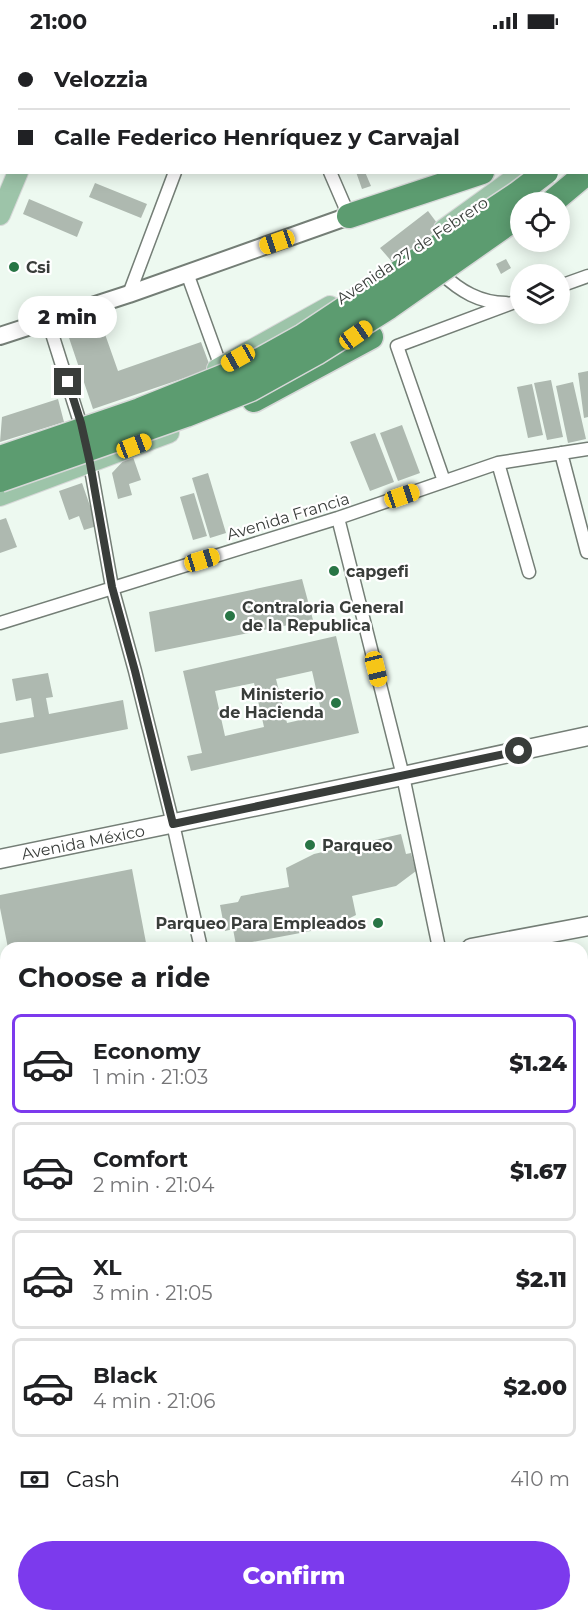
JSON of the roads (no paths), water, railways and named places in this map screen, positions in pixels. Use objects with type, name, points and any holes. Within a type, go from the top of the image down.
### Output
[{"type":"highway","points":[[349,216],[476,174]]},
{"type":"highway","points":[[0,458],[140,411],[247,367],[303,336],[517,194],[543,174]]},
{"type":"highway","points":[[553,192],[579,174]]},
{"type":"highway","points":[[563,192],[584,174]]},
{"type":"highway","points":[[0,480],[175,419],[251,389],[306,359],[390,307],[510,224]]},
{"type":"highway","points":[[254,400],[371,337],[453,281],[510,236]]},
{"type":"main road","points":[[0,215],[17,174]]},
{"type":"main road","name":"Avenida 27 de Febrero","points":[[0,448],[81,423],[221,367],[378,276],[520,174]]},
{"type":"main road","points":[[558,192],[582,174]]},
{"type":"main road","points":[[0,496],[254,400],[356,335],[510,224]]},
{"type":"main road","name":"Avenida México","points":[[0,859],[588,736]]},
{"type":"main road","points":[[503,942],[588,926]]},
{"type":"street","points":[[129,294],[174,174]]},
{"type":"street","points":[[331,174],[349,216]]},
{"type":"street","points":[[0,336],[129,294],[349,216],[369,203],[449,174]]},
{"type":"street","points":[[188,273],[221,367]]},
{"type":"street","points":[[441,273],[467,294],[498,303],[510,302]]},
{"type":"street","points":[[570,282],[588,276]]},
{"type":"street","points":[[444,481],[397,346],[510,304]]},
{"type":"street","points":[[48,321],[81,423],[112,587],[173,824],[200,942]]},
{"type":"street","name":"Avenida Francia","points":[[0,623],[338,518],[498,463],[588,449]]},
{"type":"street","points":[[561,453],[587,552]]},
{"type":"street","points":[[498,463],[529,572]]},
{"type":"street","points":[[338,518],[403,776],[438,942]]},
{"type":"place","name":"Csi","points":[[14,267]]},
{"type":"place","name":"capgefi","points":[[334,571]]},
{"type":"place","name":"Contraloria General de la Republica","points":[[230,616]]},
{"type":"place","name":"Ministerio de Hacienda","points":[[336,703]]},
{"type":"place","name":"Parqueo","points":[[310,845]]},
{"type":"place","name":"Parqueo Para Empleados","points":[[378,923]]}]
